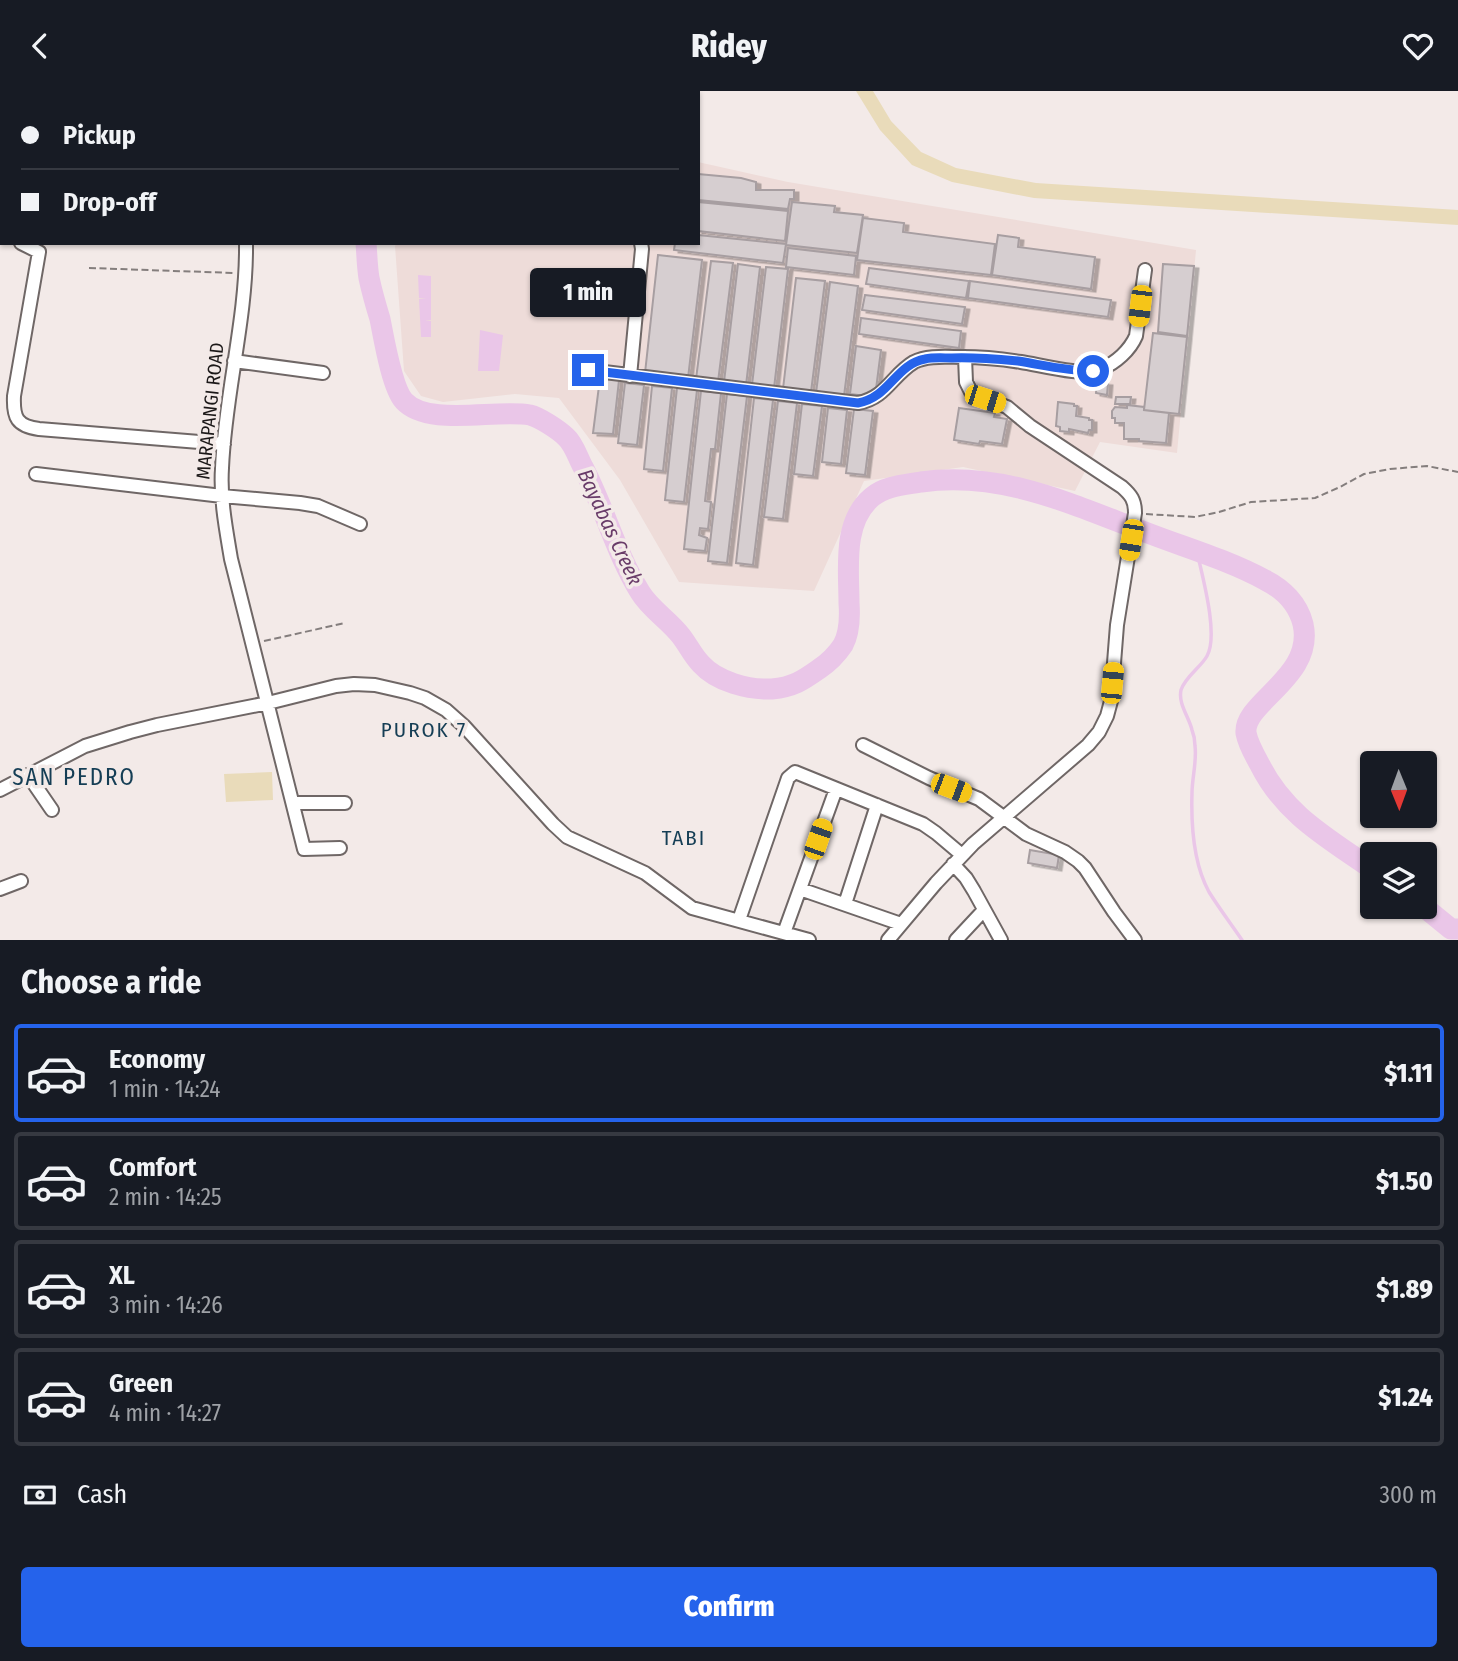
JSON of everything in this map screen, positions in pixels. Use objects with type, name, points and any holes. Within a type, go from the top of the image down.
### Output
[{"type":"street","points":[[25,245],[39,252],[14,396],[16,415],[20,422],[26,427],[39,429],[223,444]]},
{"type":"street","name":"MARAPANGI ROAD","points":[[246,245],[245,273],[223,444],[222,496],[231,559],[304,849],[340,848]]},
{"type":"street","points":[[630,376],[641,245]]},
{"type":"street","points":[[588,370],[858,403],[874,398],[904,370],[916,361],[927,358],[965,357],[1019,362],[1070,371],[1093,371],[1101,369],[1127,350],[1136,336],[1145,270]]},
{"type":"street","points":[[888,940],[972,844],[1088,745],[1099,732],[1111,701],[1117,625],[1135,516],[1132,496],[1030,426],[1007,407],[972,394],[966,382],[965,357]]},
{"type":"street","points":[[234,361],[323,373]]},
{"type":"street","points":[[36,474],[300,503],[317,506],[360,524]]},
{"type":"street","points":[[0,790],[62,757],[105,739],[157,725],[354,684],[393,688],[425,698],[446,710],[568,837],[645,873],[692,908],[809,940]]},
{"type":"street","points":[[863,745],[979,799],[1026,834],[1078,861],[1135,940]]},
{"type":"street","points":[[739,920],[788,778],[795,772],[923,824],[936,833],[958,860],[1001,940]]},
{"type":"street","points":[[28,775],[52,810]]},
{"type":"street","points":[[785,933],[836,789]]},
{"type":"street","points":[[293,803],[345,803]]},
{"type":"street","points":[[845,904],[877,805]]},
{"type":"street","points":[[0,889],[21,881]]},
{"type":"street","points":[[800,889],[901,924]]},
{"type":"street","points":[[956,940],[984,910]]},
{"type":"path","points":[[89,268],[245,273]]},
{"type":"path","points":[[1135,516],[1195,517],[1251,502],[1315,498],[1364,474],[1390,469],[1427,466],[1458,472]]},
{"type":"path","points":[[252,644],[345,623]]},
{"type":"shaded area","points":[[856,91],[873,91],[891,121],[921,152],[956,168],[1036,183],[1458,210],[1458,225],[1034,198],[952,182],[912,165],[880,130]]},
{"type":"shaded area","points":[[700,162],[788,182],[1196,250],[1177,453],[1100,442],[1075,491],[963,467],[864,481],[814,591],[679,582],[620,480],[559,398],[515,394],[443,402],[421,396],[404,371],[395,246],[700,245]]},
{"type":"shaded area","points":[[418,275],[431,276],[431,320],[425,320],[431,321],[431,337],[421,337],[419,299],[426,299],[419,298]]},
{"type":"shaded area","points":[[480,330],[503,335],[499,371],[478,371]]},
{"type":"shaded area","points":[[272,772],[273,800],[226,802],[224,774]]},
{"type":"building","points":[[700,174],[756,182],[756,190],[794,190],[794,199],[790,199],[788,209],[700,200]]},
{"type":"building","points":[[700,202],[788,211],[785,241],[700,231]]},
{"type":"building","points":[[792,202],[835,206],[834,212],[863,215],[857,253],[786,245]]},
{"type":"building","points":[[863,218],[904,223],[903,232],[995,244],[991,275],[857,260]]},
{"type":"building","points":[[700,235],[786,244],[783,263],[674,250],[675,245],[700,245]]},
{"type":"building","points":[[998,235],[1019,238],[1018,247],[1095,257],[1091,289],[992,275]]},
{"type":"building","points":[[788,248],[856,256],[854,275],[786,267]]},
{"type":"building","points":[[658,255],[702,260],[688,378],[645,373]]},
{"type":"building","points":[[711,261],[733,263],[718,382],[696,379]]},
{"type":"building","points":[[738,264],[760,267],[746,385],[724,382]]},
{"type":"building","points":[[1163,264],[1194,266],[1187,336],[1158,332]]},
{"type":"building","points":[[766,267],[788,269],[774,388],[752,385]]},
{"type":"building","points":[[869,268],[969,281],[966,298],[866,284]]},
{"type":"building","points":[[566,271],[585,276],[581,288],[562,283]]},
{"type":"building","points":[[796,278],[825,281],[811,392],[783,389]]},
{"type":"building","points":[[970,281],[1111,300],[1108,317],[968,298]]},
{"type":"building","points":[[830,282],[858,286],[844,396],[816,393]]},
{"type":"building","points":[[865,295],[965,307],[962,324],[862,310]]},
{"type":"building","points":[[861,318],[961,331],[959,348],[859,334]]},
{"type":"building","points":[[1153,333],[1187,337],[1179,414],[1144,410]]},
{"type":"building","points":[[856,346],[881,350],[875,397],[850,394]]},
{"type":"building","points":[[600,378],[619,380],[613,434],[593,433]]},
{"type":"building","points":[[1097,382],[1108,383],[1107,395],[1096,393]]},
{"type":"building","points":[[625,383],[644,385],[637,445],[618,443]]},
{"type":"building","points":[[652,386],[672,388],[663,471],[644,469]]},
{"type":"building","points":[[677,388],[697,390],[684,502],[665,500]]},
{"type":"building","points":[[701,391],[721,393],[715,449],[711,449],[705,501],[711,502],[708,529],[700,528],[699,535],[707,538],[705,551],[684,549]]},
{"type":"building","points":[[727,394],[747,396],[727,563],[708,561]]},
{"type":"building","points":[[1116,397],[1131,397],[1130,404],[1115,404]]},
{"type":"building","points":[[754,398],[773,400],[753,565],[736,563]]},
{"type":"building","points":[[778,401],[797,403],[783,519],[764,517]]},
{"type":"building","points":[[1058,402],[1077,406],[1076,416],[1092,420],[1092,430],[1088,433],[1069,429],[1069,432],[1060,431],[1060,427],[1056,426]]},
{"type":"building","points":[[802,404],[822,406],[813,476],[794,474]]},
{"type":"building","points":[[1127,405],[1169,413],[1166,443],[1124,439],[1124,423],[1115,423],[1112,411],[1115,407],[1127,408]]},
{"type":"building","points":[[828,408],[847,410],[841,464],[822,462]]},
{"type":"building","points":[[959,408],[995,413],[994,417],[1007,419],[1002,444],[954,440]]},
{"type":"building","points":[[854,409],[873,411],[865,475],[846,473]]},
{"type":"building","points":[[1030,850],[1059,855],[1057,868],[1028,863]]},
{"type":"waterway","name":"Bayabas Creek","points":[[366,245],[369,278],[389,363],[404,401],[415,409],[445,415],[530,415],[563,434],[576,451],[624,562],[640,592],[684,639],[701,664],[716,676],[734,684],[753,688],[786,687],[807,677],[835,655],[843,645],[848,630],[849,547],[856,519],[862,507],[872,497],[883,490],[901,485],[952,480],[982,481],[1040,493],[1224,561],[1272,584],[1289,598],[1297,610],[1303,624],[1304,643],[1299,659],[1289,674],[1255,710],[1248,722],[1248,741],[1270,783],[1295,812],[1360,861]]},
{"type":"waterway","points":[[1197,552],[1208,605],[1210,646],[1207,656],[1189,676],[1180,695],[1195,742],[1192,787],[1194,844],[1199,869],[1209,892],[1242,940]]},
{"type":"waterway","name":"Bayabas Creek","points":[[1437,918],[1451,929],[1458,929]]},
{"type":"waterway","name":"Bayabas Creek","points":[[1451,929],[1458,935]]},
{"type":"district","name":"PUROK 7","points":[[424,730]]},
{"type":"district","name":"SAN PEDRO","points":[[74,777]]},
{"type":"district","name":"TABI","points":[[684,838]]},
{"type":"route","points":[[588,370],[858,403],[874,398],[904,370],[916,361],[927,358],[985,358],[1070,371],[1093,371]]}]
